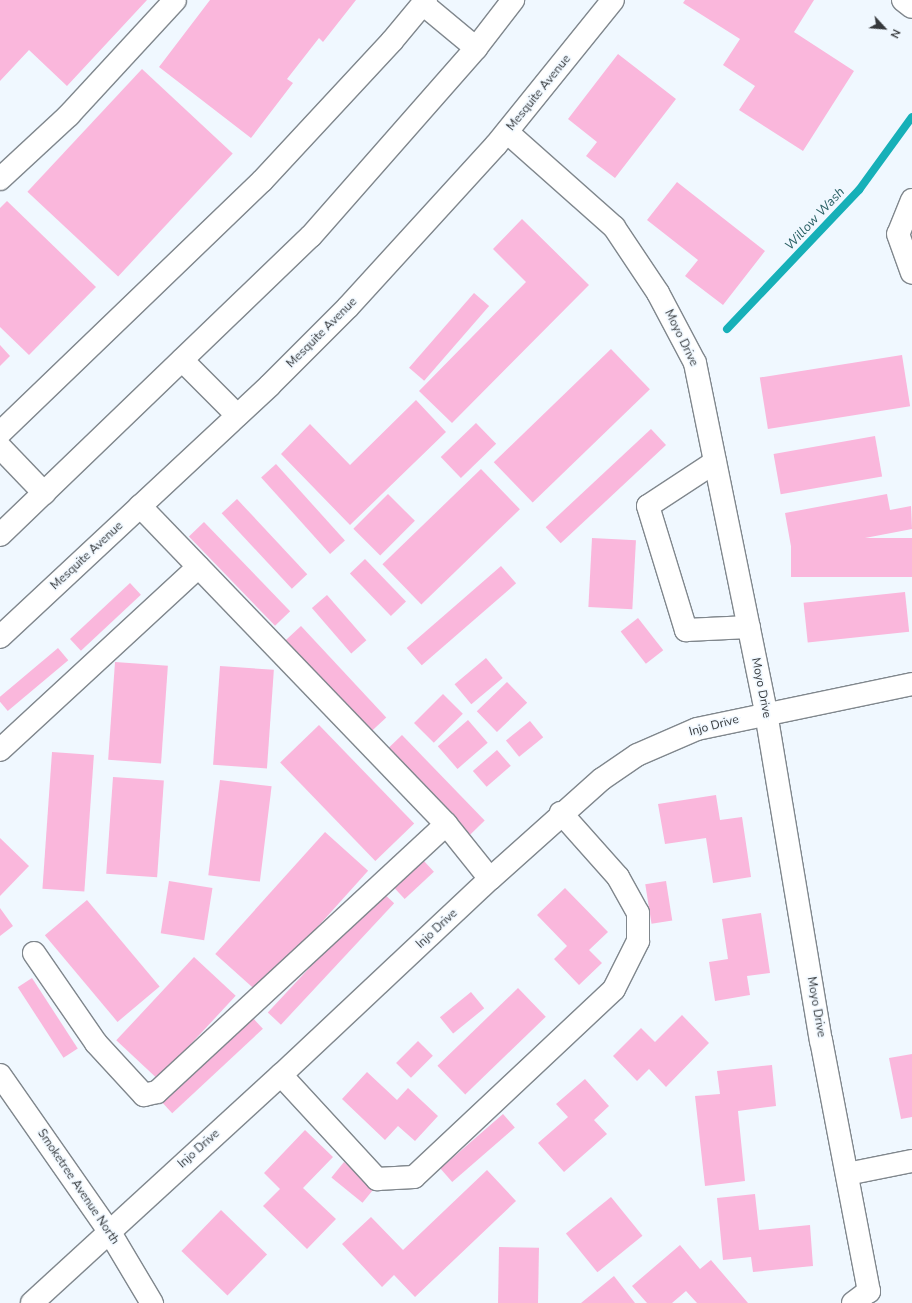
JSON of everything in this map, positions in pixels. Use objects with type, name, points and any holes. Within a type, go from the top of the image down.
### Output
[{"type":"street","points":[[0,179],[70,115],[175,0]]},
{"type":"street","points":[[0,535],[311,236],[476,48],[513,0]]},
{"type":"street","name":"Mesquite Avenue","points":[[0,637],[237,415],[348,307],[423,227],[507,132],[613,0]]},
{"type":"street","points":[[903,0],[912,7]]},
{"type":"street","points":[[0,433],[262,181],[424,2],[476,48]]},
{"type":"street","name":"Moyo Drive","points":[[507,132],[614,227],[658,293],[696,362],[766,713],[821,1040],[869,1292],[853,1303]]},
{"type":"street","points":[[912,200],[898,234],[912,273]]},
{"type":"street","points":[[182,360],[237,415]]},
{"type":"street","points":[[0,447],[44,493]]},
{"type":"street","points":[[715,462],[648,506],[686,630],[749,627]]},
{"type":"street","points":[[140,506],[446,824],[490,879]]},
{"type":"street","points":[[0,750],[198,567]]},
{"type":"street","name":"Injo Drive","points":[[32,1303],[281,1075],[490,879],[562,813],[602,779],[637,755],[697,729],[766,713],[912,684]]},
{"type":"street","points":[[281,1075],[377,1179],[414,1177],[614,989],[638,941],[638,913],[618,877],[562,813]]},
{"type":"street","points":[[34,953],[96,1043],[144,1095],[157,1092],[446,824]]},
{"type":"street","name":"Smoketree Avenue North","points":[[0,1075],[109,1231],[152,1303]]},
{"type":"street","points":[[847,1174],[912,1161]]},
{"type":"building","points":[[0,0],[147,0],[67,86],[29,50],[0,81]]},
{"type":"building","points":[[210,0],[356,0],[323,42],[319,38],[287,79],[293,83],[251,138],[159,67]]},
{"type":"building","points":[[685,0],[814,0],[794,32],[854,71],[803,151],[739,110],[755,86],[723,65],[740,39],[683,3]]},
{"type":"building","points":[[618,54],[676,99],[615,178],[586,156],[597,142],[568,119]]},
{"type":"building","points":[[142,69],[233,154],[118,276],[27,192]]},
{"type":"building","points":[[677,182],[765,251],[723,305],[685,276],[698,260],[647,220]]},
{"type":"building","points":[[7,201],[96,287],[29,355],[0,327],[0,208]]},
{"type":"building","points":[[522,219],[589,285],[452,423],[419,391],[526,282],[493,249]]},
{"type":"building","points":[[474,293],[489,306],[424,381],[409,368]]},
{"type":"building","points":[[0,345],[10,356],[0,366]]},
{"type":"building","points":[[611,349],[650,389],[533,503],[494,462]]},
{"type":"building","points":[[902,355],[910,406],[768,429],[760,378]]},
{"type":"building","points":[[416,400],[446,432],[350,525],[281,454],[310,424],[350,465]]},
{"type":"building","points":[[476,423],[496,444],[461,478],[441,457]]},
{"type":"building","points":[[651,429],[666,445],[561,543],[546,527]]},
{"type":"building","points":[[875,436],[882,476],[781,494],[774,454]]},
{"type":"building","points":[[276,464],[345,541],[330,554],[261,477]]},
{"type":"building","points":[[481,469],[520,509],[421,604],[382,564]]},
{"type":"building","points":[[388,494],[415,521],[380,556],[353,529]]},
{"type":"building","points":[[887,494],[890,510],[911,506],[912,529],[792,552],[785,513]]},
{"type":"building","points":[[237,499],[307,574],[292,589],[222,513]]},
{"type":"building","points":[[204,522],[290,611],[275,626],[189,537]]},
{"type":"building","points":[[592,538],[636,540],[632,609],[588,607]]},
{"type":"building","points":[[791,538],[912,538],[912,577],[791,577]]},
{"type":"building","points":[[365,559],[406,601],[391,616],[350,574]]},
{"type":"building","points":[[501,566],[516,583],[422,665],[407,648]]},
{"type":"building","points":[[130,583],[141,595],[81,651],[70,639]]},
{"type":"building","points":[[905,592],[909,632],[808,642],[804,603]]},
{"type":"building","points":[[327,595],[366,640],[351,653],[312,608]]},
{"type":"building","points":[[638,618],[663,650],[646,664],[621,632]]},
{"type":"building","points":[[301,626],[386,717],[371,732],[286,640]]},
{"type":"building","points":[[58,648],[68,660],[8,711],[0,702],[0,697]]},
{"type":"building","points":[[486,658],[503,678],[471,704],[455,684]]},
{"type":"building","points":[[115,662],[168,666],[161,763],[108,760]]},
{"type":"building","points":[[220,666],[274,670],[267,769],[213,765]]},
{"type":"building","points":[[507,682],[527,703],[497,732],[477,711]]},
{"type":"building","points":[[443,694],[463,714],[434,743],[414,723]]},
{"type":"building","points":[[468,720],[488,743],[457,769],[438,746]]},
{"type":"building","points":[[530,721],[543,737],[519,757],[506,741]]},
{"type":"building","points":[[319,725],[414,824],[375,861],[280,763]]},
{"type":"building","points":[[402,735],[485,821],[470,835],[387,750]]},
{"type":"building","points":[[497,750],[511,766],[487,787],[473,771]]},
{"type":"building","points":[[52,752],[94,755],[84,892],[42,889]]},
{"type":"building","points":[[113,777],[164,781],[157,877],[106,874]]},
{"type":"building","points":[[220,780],[272,786],[260,882],[208,875]]},
{"type":"building","points":[[716,795],[720,820],[742,817],[751,877],[713,883],[706,838],[665,844],[658,804]]},
{"type":"building","points":[[325,832],[368,871],[258,993],[215,954]]},
{"type":"building","points":[[0,838],[29,866],[0,896]]},
{"type":"building","points":[[423,860],[434,872],[405,899],[394,887]]},
{"type":"building","points":[[169,881],[212,888],[204,940],[161,933]]},
{"type":"building","points":[[666,881],[672,921],[652,924],[645,884]]},
{"type":"building","points":[[565,888],[608,932],[589,950],[602,963],[579,985],[554,959],[567,946],[537,915]]},
{"type":"building","points":[[381,891],[394,903],[281,1025],[268,1012]]},
{"type":"building","points":[[87,900],[160,987],[118,1022],[45,935]]},
{"type":"building","points":[[0,908],[13,926],[0,936]]},
{"type":"building","points":[[761,913],[770,973],[747,976],[750,995],[715,1001],[709,962],[728,959],[722,919]]},
{"type":"building","points":[[194,957],[236,996],[158,1079],[116,1040]]},
{"type":"building","points":[[32,978],[78,1048],[63,1058],[18,987]]},
{"type":"building","points":[[518,988],[546,1017],[465,1095],[437,1066]]},
{"type":"building","points":[[471,992],[484,1008],[453,1033],[440,1017]]},
{"type":"building","points":[[682,1015],[709,1043],[666,1087],[649,1069],[637,1081],[613,1056],[641,1028],[655,1042]]},
{"type":"building","points":[[252,1017],[263,1029],[172,1113],[161,1102]]},
{"type":"building","points":[[418,1041],[433,1056],[411,1078],[396,1063]]},
{"type":"building","points":[[912,1054],[912,1117],[901,1119],[889,1058]]},
{"type":"building","points":[[772,1065],[776,1106],[738,1111],[745,1181],[705,1186],[695,1096],[720,1094],[717,1071]]},
{"type":"building","points":[[367,1072],[397,1100],[408,1088],[438,1116],[415,1141],[398,1126],[385,1140],[342,1099]]},
{"type":"building","points":[[585,1079],[609,1106],[594,1120],[607,1134],[564,1172],[538,1143],[568,1117],[556,1104]]},
{"type":"building","points":[[503,1114],[515,1128],[452,1182],[440,1168]]},
{"type":"building","points":[[305,1130],[333,1157],[303,1188],[336,1219],[307,1249],[263,1206],[280,1189],[264,1173]]},
{"type":"building","points":[[344,1162],[375,1187],[362,1203],[331,1178]]},
{"type":"building","points":[[487,1170],[516,1201],[415,1297],[394,1275],[382,1287],[342,1244],[371,1217],[403,1250]]},
{"type":"building","points":[[755,1194],[759,1230],[810,1225],[813,1266],[753,1272],[751,1257],[723,1260],[717,1198]]},
{"type":"building","points":[[611,1197],[642,1236],[597,1272],[566,1234]]},
{"type":"building","points":[[221,1210],[267,1254],[227,1295],[181,1251]]},
{"type":"building","points":[[680,1245],[700,1269],[711,1260],[748,1303],[697,1303],[686,1291],[672,1303],[647,1303],[632,1286]]},
{"type":"building","points":[[499,1247],[539,1248],[538,1303],[498,1303]]},
{"type":"building","points":[[614,1276],[635,1303],[581,1303]]},
{"type":"waterway","name":"Willow Wash","points":[[727,329],[859,190],[912,117]]}]
